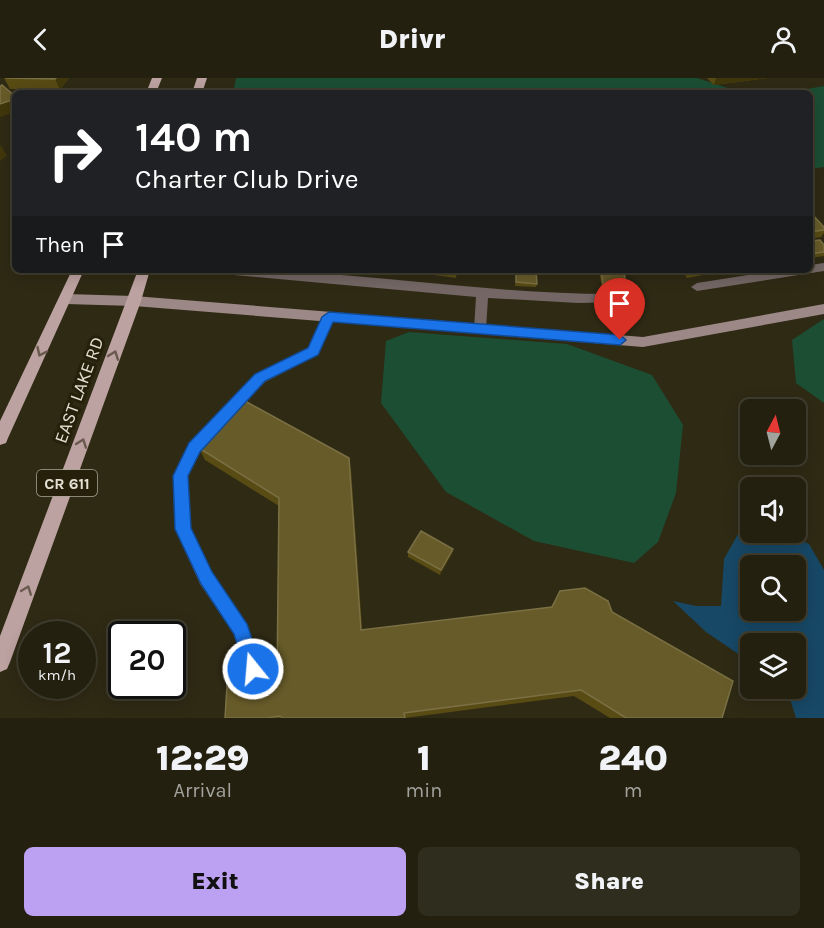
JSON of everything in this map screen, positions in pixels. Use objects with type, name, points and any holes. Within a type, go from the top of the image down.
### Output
[{"type":"main road","points":[[0,438],[77,273]]},
{"type":"main road","name":"CR 611","points":[[134,302],[143,273]]},
{"type":"main road","name":"EAST LAKE RD","points":[[0,662],[134,302]]},
{"type":"street","points":[[66,299],[134,302],[643,342],[824,309]]},
{"type":"lane","points":[[257,273],[482,293],[578,299],[626,298]]},
{"type":"lane","points":[[697,287],[785,273]]},
{"type":"lane","points":[[480,329],[482,293]]},
{"type":"lane","points":[[260,689],[241,630],[206,578],[183,529],[181,476],[194,447],[260,378],[313,352],[329,317]]},
{"type":"green space","points":[[236,78],[697,78],[734,90],[234,90]]},
{"type":"green space","points":[[824,86],[824,167],[813,169],[813,90],[801,90]]},
{"type":"green space","points":[[824,319],[824,403],[796,383],[792,340]]},
{"type":"green space","points":[[409,332],[567,344],[652,375],[683,425],[676,493],[658,542],[634,563],[534,541],[446,492],[381,403],[386,341]]},
{"type":"water","points":[[740,531],[740,543],[809,544],[824,570],[824,718],[796,718],[790,699],[806,699],[806,633],[740,633],[740,655],[706,632],[673,601],[696,606],[721,606],[724,559]]},
{"type":"building","points":[[6,78],[56,78],[55,79]]},
{"type":"building","points":[[2,85],[12,93],[12,100],[0,104],[0,86]]},
{"type":"building","points":[[813,215],[824,227],[824,230],[813,232]]},
{"type":"building","points":[[820,240],[824,245],[824,252],[813,254],[813,241]]},
{"type":"building","points":[[516,273],[536,273],[537,284],[516,282]]},
{"type":"building","points":[[601,273],[624,273],[626,285],[603,284]]},
{"type":"building","points":[[245,401],[349,458],[361,630],[552,607],[560,591],[585,588],[608,601],[612,612],[733,681],[722,718],[626,718],[581,690],[404,713],[405,718],[283,718],[280,716],[225,718],[227,686],[277,680],[279,498],[199,448]]},
{"type":"building","points":[[421,531],[453,549],[441,570],[408,552]]},
{"type":"route","points":[[253,669],[241,630],[206,578],[183,529],[181,476],[194,447],[260,378],[313,352],[329,317],[620,340]]}]
